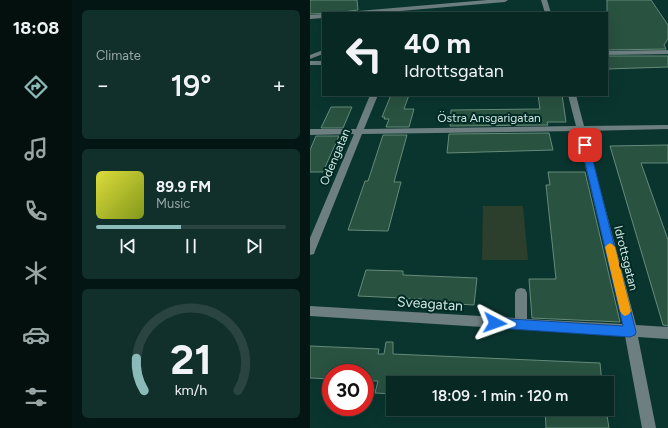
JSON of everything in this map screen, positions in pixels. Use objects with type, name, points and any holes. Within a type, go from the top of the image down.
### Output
[{"type":"street","points":[[369,12],[505,0]]},
{"type":"street","points":[[544,0],[548,12]]},
{"type":"street","points":[[310,17],[322,16]]},
{"type":"street","points":[[310,57],[322,52]]},
{"type":"street","points":[[608,53],[668,52]]},
{"type":"street","points":[[310,63],[322,63]]},
{"type":"street","name":"Odengatan","points":[[310,250],[374,96]]},
{"type":"street","name":"Idrottsgatan","points":[[572,96],[630,332],[649,428]]},
{"type":"street","name":"Östra Ansgarigatan","points":[[310,132],[668,127]]},
{"type":"street","points":[[521,293],[521,325]]},
{"type":"street","name":"Sveagatan","points":[[310,311],[630,332],[668,333]]},
{"type":"green space","points":[[483,206],[523,206],[528,260],[482,260]]},
{"type":"building","points":[[310,0],[357,0],[358,10],[310,14]]},
{"type":"building","points":[[607,0],[651,0],[668,25],[668,39],[664,45],[666,49],[608,50]]},
{"type":"building","points":[[608,56],[668,56],[668,67],[608,69]]},
{"type":"building","points":[[391,96],[409,96],[404,109],[414,109],[409,127],[386,127],[389,119],[384,119],[385,117],[382,117]]},
{"type":"building","points":[[538,96],[562,96],[566,122],[547,122],[548,125],[450,126],[451,110],[540,109]]},
{"type":"building","points":[[331,107],[352,107],[343,128],[321,128]]},
{"type":"building","points":[[549,133],[553,150],[447,153],[449,134]]},
{"type":"building","points":[[383,135],[407,135],[394,182],[401,182],[388,231],[348,230],[365,181],[368,181]]},
{"type":"building","points":[[316,136],[339,136],[323,172],[310,172],[310,150]]},
{"type":"building","points":[[668,145],[668,163],[641,163],[668,240],[668,326],[663,325],[610,146]]},
{"type":"building","points":[[548,172],[585,172],[620,322],[532,318],[529,279],[556,279],[546,185],[550,185]]},
{"type":"building","points":[[366,270],[403,271],[403,275],[477,278],[474,305],[421,302],[422,299],[358,296]]},
{"type":"building","points":[[386,342],[393,342],[393,354],[600,363],[601,376],[386,376],[386,394],[375,393],[378,381],[374,381],[374,364],[322,364],[322,379],[310,378],[310,346],[379,349],[378,354],[384,354]]},
{"type":"building","points":[[545,416],[607,416],[609,428],[546,428]]},
{"type":"slow traffic","points":[[610,247],[625,311]]},
{"type":"route","points":[[495,323],[630,332],[585,145]]}]
